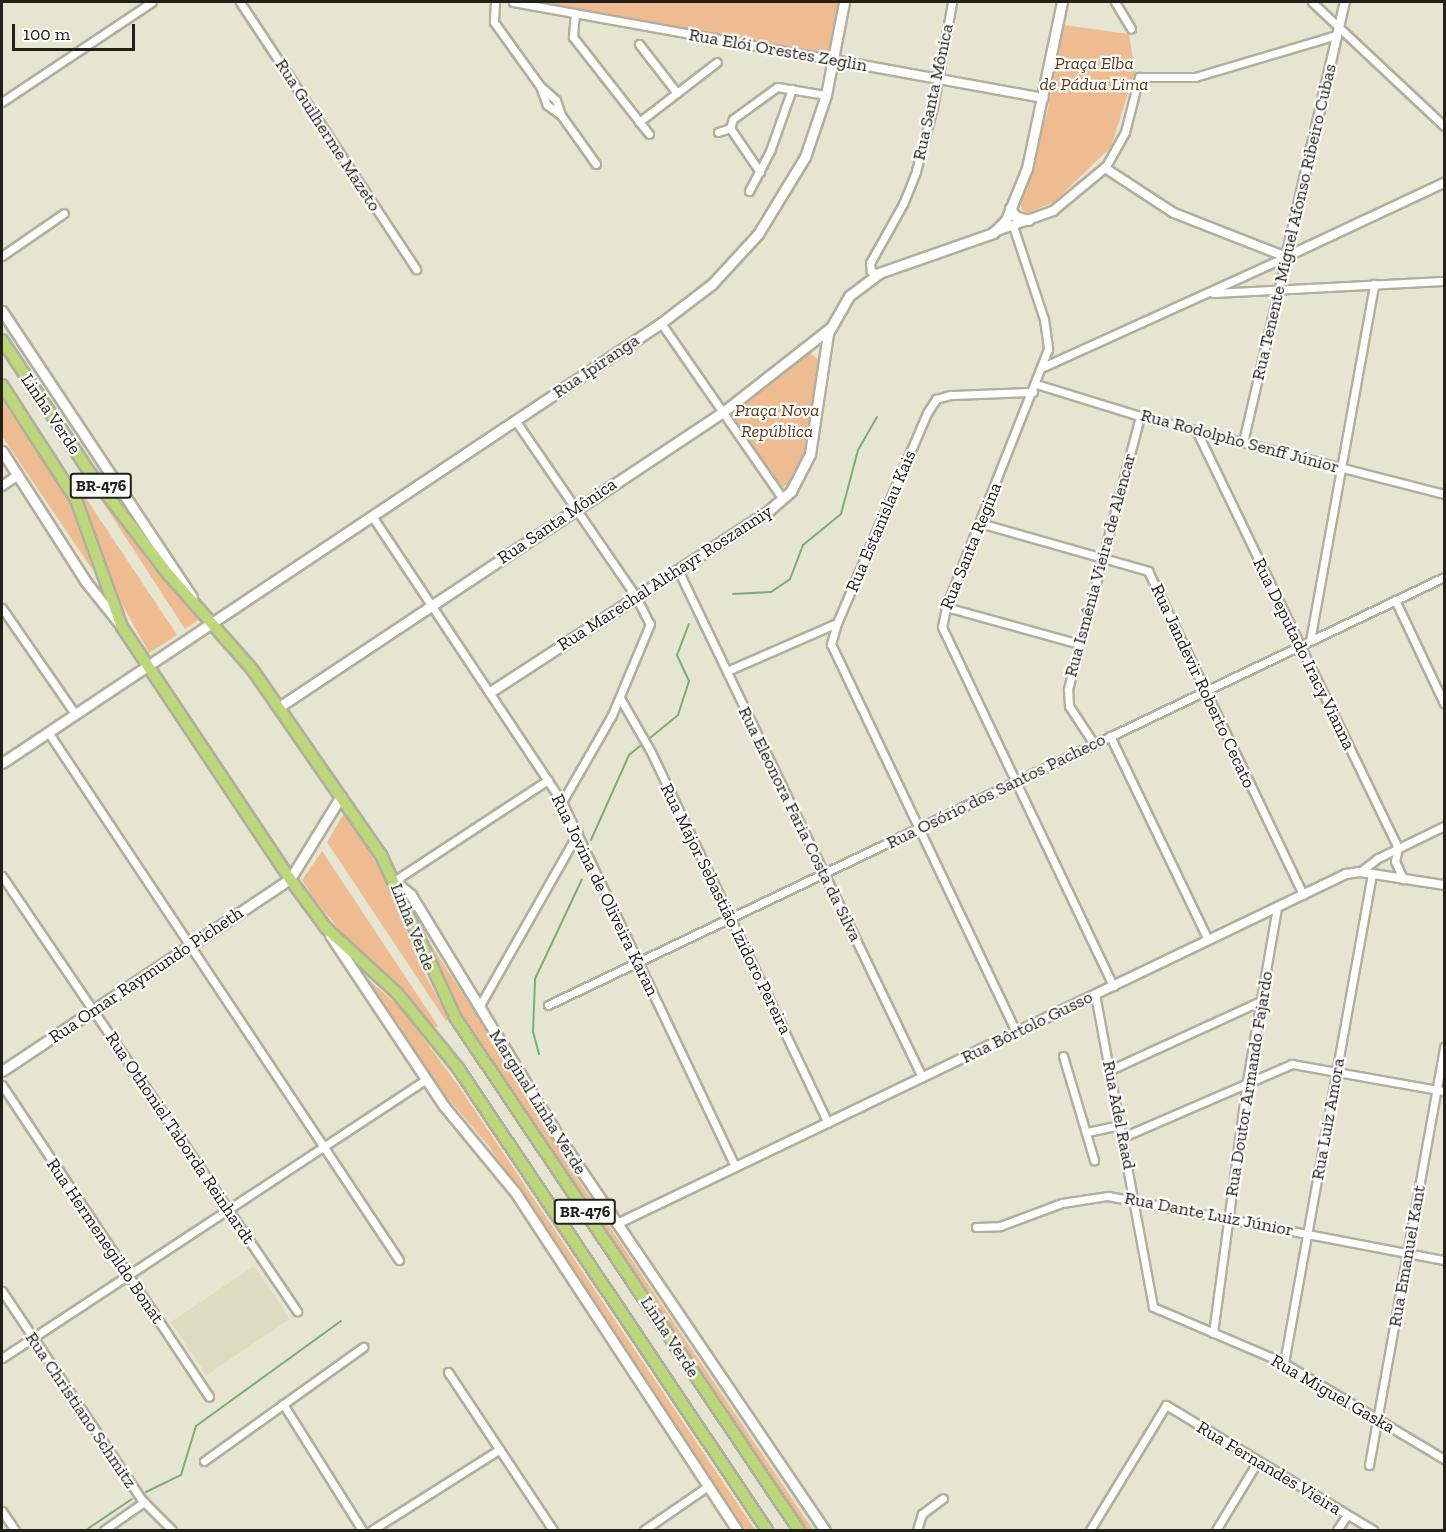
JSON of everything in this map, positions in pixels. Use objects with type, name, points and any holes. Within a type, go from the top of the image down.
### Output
[{"type":"highway","name":"Linha Verde","points":[[2,340],[88,470],[279,706],[341,796],[394,881],[427,963],[455,1017],[800,1530]]},
{"type":"highway","name":"Linha Verde","points":[[2,385],[76,500],[122,627],[290,879],[326,928],[398,993],[458,1068],[766,1530]]},
{"type":"main road","name":"Rua Ipiranga","points":[[2,763],[661,323],[712,284],[771,217],[805,157],[826,95],[844,2]]},
{"type":"main road","points":[[993,233],[1011,208],[1027,168],[1044,98],[1062,2]]},
{"type":"main road","points":[[1011,208],[1015,216],[1028,220]]},
{"type":"main road","name":"Rua Marechal Althayr Roszanniy","points":[[490,692],[783,499],[799,480],[810,454],[830,328],[849,296],[878,274],[993,233]]},
{"type":"main road","points":[[2,311],[115,476],[200,609]]},
{"type":"main road","name":"Rua Santa Mônica","points":[[279,706],[723,412],[830,328]]},
{"type":"main road","points":[[2,451],[86,582],[122,627]]},
{"type":"main road","points":[[290,879],[341,796]]},
{"type":"main road","name":"Rua Omar Raymundo Picheth","points":[[2,1071],[290,879]]},
{"type":"main road","name":"Marginal Linha Verde","points":[[394,881],[411,895],[558,1136],[825,1530]]},
{"type":"main road","points":[[326,928],[425,1080],[515,1192],[737,1530]]},
{"type":"street","points":[[2,102],[152,2]]},
{"type":"street","name":"Rua Guilherme Mazeto","points":[[240,2],[416,269]]},
{"type":"street","points":[[495,2],[494,22],[540,86],[556,100],[561,115],[596,164]]},
{"type":"street","name":"Rua Elói Orestes Zeglin","points":[[513,2],[1044,98]]},
{"type":"street","name":"Rua Santa Mônica","points":[[878,274],[870,269],[871,260],[903,204],[916,171],[938,79],[952,2]]},
{"type":"street","points":[[1115,2],[1131,29]]},
{"type":"street","points":[[1312,2],[1338,31],[1444,126]]},
{"type":"street","name":"Rua Tenente Miguel Afonso Ribeiro Cubas","points":[[1243,442],[1345,2]]},
{"type":"street","points":[[575,13],[573,37],[649,135]]},
{"type":"street","name":"Rua Marechal Althayr Roszanniy","points":[[993,233],[1064,204],[1104,168],[1125,132],[1139,77],[1195,76],[1338,31]]},
{"type":"street","points":[[639,44],[677,93]]},
{"type":"street","points":[[639,122],[717,62]]},
{"type":"street","points":[[718,132],[730,128],[737,115],[777,87],[826,95]]},
{"type":"street","points":[[749,191],[760,172],[792,89]]},
{"type":"street","points":[[730,128],[760,172]]},
{"type":"street","points":[[1104,168],[1174,213],[1286,257]]},
{"type":"street","points":[[1043,367],[1444,183]]},
{"type":"street","points":[[2,256],[64,213]]},
{"type":"street","name":"Rua Santa Regina","points":[[1012,226],[1047,328],[1043,367],[946,607],[942,627],[1113,986]]},
{"type":"street","points":[[1208,293],[1444,280]]},
{"type":"street","points":[[1310,641],[1374,284]]},
{"type":"street","points":[[661,323],[783,499]]},
{"type":"street","name":"Rua Rodolpho Senff Júnior","points":[[1035,388],[1444,494]]},
{"type":"street","name":"Rua Estanislau Kais","points":[[1016,1032],[831,644],[837,623],[931,405],[950,395],[1035,388]]},
{"type":"street","name":"Rua Ismênia Vieira de Alencar","points":[[1094,744],[1073,715],[1068,698],[1079,644],[1140,416]]},
{"type":"street","points":[[515,420],[649,619],[650,631],[620,698],[562,802]]},
{"type":"street","name":"Rua Deputado Iracy Vianna","points":[[1196,430],[1398,848],[1395,861],[1403,879]]},
{"type":"street","points":[[2,486],[17,476]]},
{"type":"street","name":"Rua Jovina de Oliveira Karan","points":[[372,516],[562,802],[735,1167]]},
{"type":"street","name":"Rua Jandevir Roberto Cecato","points":[[980,523],[1138,566],[1150,575],[1303,894]]},
{"type":"street","name":"Rua Eleonora Faria Costa da Silva","points":[[678,570],[922,1077]]},
{"type":"street","name":"Rua Osório dos Santos Pacheco","points":[[548,1005],[1444,577]]},
{"type":"street","points":[[1395,600],[1444,704]]},
{"type":"street","points":[[946,607],[1079,644]]},
{"type":"street","points":[[2,608],[75,714]]},
{"type":"street","points":[[727,671],[837,623]]},
{"type":"street","name":"Rua Major Sebastião Izidoro Pereira","points":[[620,698],[651,752],[828,1123]]},
{"type":"street","points":[[48,732],[399,1260]]},
{"type":"street","points":[[1110,736],[1208,940]]},
{"type":"street","points":[[394,881],[548,780]]},
{"type":"street","points":[[1360,872],[1398,848],[1444,826]]},
{"type":"street","points":[[479,1007],[578,833]]},
{"type":"street","name":"Rua Bôrtolo Gusso","points":[[618,1224],[1346,874],[1360,872],[1444,885]]},
{"type":"street","name":"Rua Luiz Amora","points":[[1284,1363],[1372,874]]},
{"type":"street","name":"Rua Othoniel Taborda Reinhardt","points":[[2,876],[297,1311]]},
{"type":"street","name":"Rua Doutor Armando Fajardo","points":[[1213,1334],[1247,1081],[1277,907]]},
{"type":"street","name":"Rua Adel Raad","points":[[1095,994],[1153,1307]]},
{"type":"street","points":[[1110,1070],[1261,1001]]},
{"type":"street","name":"Rua Emanuel Kant","points":[[1369,1465],[1407,1253],[1441,1091],[1444,1047]]},
{"type":"street","points":[[1063,1056],[1094,1160]]},
{"type":"street","points":[[1123,1137],[1247,1081],[1292,1064],[1441,1091]]},
{"type":"street","points":[[2,1358],[425,1080]]},
{"type":"street","name":"Rua Hermenegildo Bonat","points":[[2,1085],[209,1397]]},
{"type":"street","points":[[1087,1132],[1120,1125]]},
{"type":"street","name":"Rua Dante Luiz Júnior","points":[[976,1227],[1000,1226],[1044,1208],[1095,1196],[1135,1200],[1444,1260]]},
{"type":"street","name":"Rua Christiano Schmitz","points":[[2,1291],[142,1500],[172,1530]]},
{"type":"street","name":"Rua Miguel Gaska","points":[[1153,1307],[1284,1363],[1444,1459]]},
{"type":"street","points":[[204,1461],[363,1347]]},
{"type":"street","points":[[448,1372],[553,1530]]},
{"type":"street","points":[[283,1404],[362,1530]]},
{"type":"street","name":"Rua Fernandes Vieira","points":[[1090,1530],[1166,1405],[1373,1530]]},
{"type":"street","points":[[372,1530],[500,1449]]},
{"type":"street","points":[[1216,1530],[1258,1461]]},
{"type":"street","points":[[644,1530],[708,1486]]},
{"type":"street","points":[[917,1530],[922,1514],[942,1498]]},
{"type":"street","points":[[104,1530],[142,1500]]},
{"type":"street","points":[[2,1511],[15,1530]]},
{"type":"street","points":[[1337,1530],[1347,1515]]},
{"type":"shaded area","points":[[254,1266],[290,1319],[207,1375],[171,1322]]},
{"type":"green space","points":[[540,2],[839,2],[829,54]]},
{"type":"green space","name":"Praça Elba de Pádua Lima","points":[[1063,25],[1129,34],[1135,71],[1111,147],[1054,202],[1028,213],[1022,210],[1020,201],[1047,113]]},
{"type":"green space","name":"Praça Nova República","points":[[809,352],[820,361],[806,452],[791,483],[783,487],[776,483],[730,414]]},
{"type":"green space","points":[[2,400],[68,500],[94,572],[2,436]]},
{"type":"green space","points":[[80,467],[128,533],[200,619],[185,629]]},
{"type":"green space","points":[[69,473],[177,635],[149,653],[116,593]]},
{"type":"green space","points":[[344,813],[383,873],[422,969],[449,1019],[446,1021],[327,842]]},
{"type":"green space","points":[[322,851],[438,1026],[436,1028],[350,943],[314,899],[302,880]]},
{"type":"green space","points":[[413,905],[426,924],[423,926],[427,939],[510,1066],[566,1162],[813,1530],[805,1530],[460,1015],[435,965]]},
{"type":"green space","points":[[364,976],[401,1008],[457,1084],[755,1530],[746,1530],[488,1145],[426,1073]]},
{"type":"waterway","points":[[733,594],[771,592],[790,579],[803,545],[841,514],[858,450],[877,417]]},
{"type":"waterway","points":[[591,840],[629,755],[678,715],[689,681],[677,655],[689,624]]},
{"type":"waterway","points":[[539,1054],[533,1032],[535,979],[582,879]]},
{"type":"waterway","points":[[146,1492],[181,1475],[196,1426],[341,1321]]},
{"type":"waterway","points":[[86,1530],[132,1499]]}]
